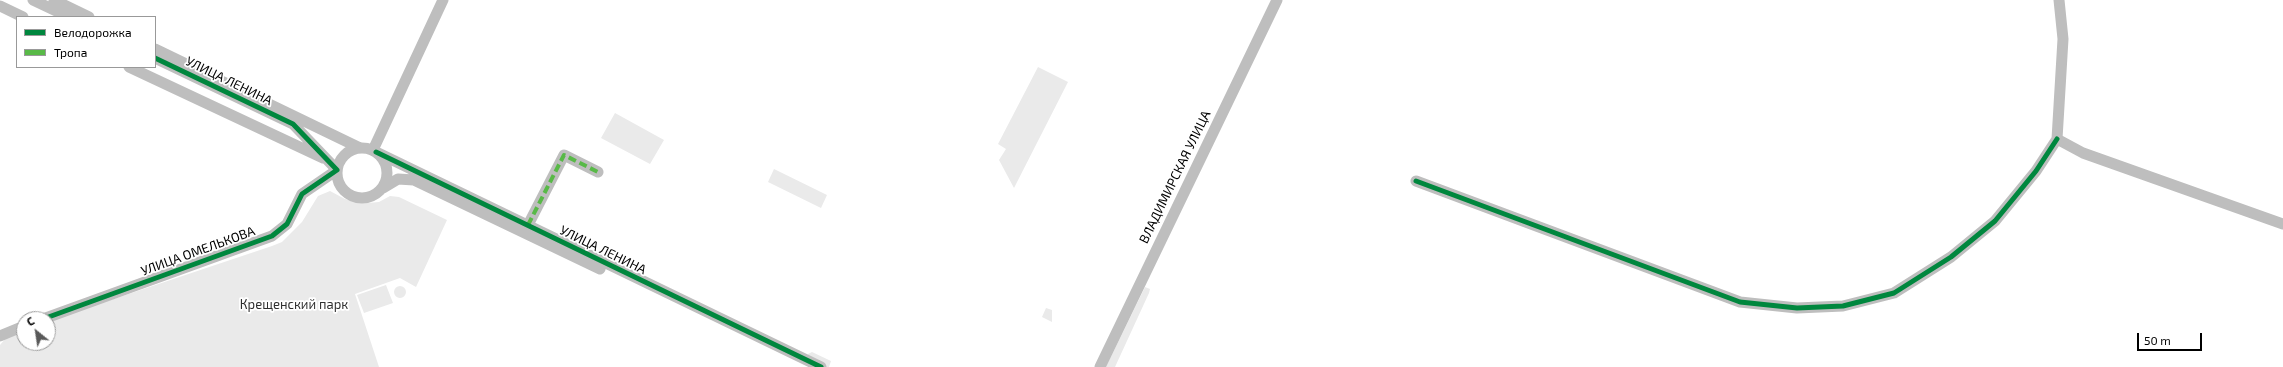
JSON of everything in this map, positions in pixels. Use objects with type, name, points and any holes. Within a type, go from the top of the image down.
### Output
[{"type":"street","points":[[33,0],[67,16]]},
{"type":"street","points":[[54,0],[87,16]]},
{"type":"street","points":[[374,151],[442,0]]},
{"type":"street","name":"ВЛАДИМИРСКАЯ УЛИЦА","points":[[1100,367],[1276,0]]},
{"type":"street","points":[[1416,181],[1740,302],[1797,308],[1844,306],[1894,293],[1951,257],[1995,221],[2036,171],[2057,139],[2063,46],[2059,0]]},
{"type":"street","points":[[0,6],[21,16]]},
{"type":"street","name":"УЛИЦА ЛЕНИНА","points":[[156,50],[295,121]]},
{"type":"street","name":"УЛИЦА ЛЕНИНА","points":[[156,58],[295,121]]},
{"type":"street","points":[[131,68],[325,159]]},
{"type":"street","points":[[295,121],[360,148],[374,151],[382,157],[387,168],[386,180],[382,188],[369,197],[353,197],[340,186],[337,170],[344,154],[360,148]]},
{"type":"street","points":[[295,121],[325,159],[337,170]]},
{"type":"street","points":[[2057,139],[2083,153],[2283,224]]},
{"type":"street","name":"УЛИЦА ЛЕНИНА","points":[[374,151],[821,367]]},
{"type":"street","points":[[528,225],[564,155],[598,172]]},
{"type":"street","name":"УЛИЦА ОМЕЛЬКОВА","points":[[56,314],[272,236],[287,224],[302,194],[337,170]]},
{"type":"street","name":"УЛИЦА ЛЕНИНА","points":[[382,188],[398,180],[414,180],[809,367]]},
{"type":"street","points":[[0,336],[16,329]]},
{"type":"green space","points":[[1038,67],[1068,82],[1014,188],[999,160],[1006,149],[998,144]]},
{"type":"green space","points":[[615,113],[664,140],[650,164],[601,138]]},
{"type":"green space","points":[[774,169],[827,195],[821,208],[768,182]]},
{"type":"green space","name":"Крещенский парк","points":[[330,191],[345,199],[367,203],[379,202],[390,196],[399,197],[447,220],[416,287],[400,278],[355,294],[379,367],[0,367],[0,345],[6,338],[16,333],[16,351],[56,351],[56,318],[282,242],[302,222],[318,196]]},
{"type":"green space","points":[[386,285],[393,303],[364,313],[357,295]]},
{"type":"green space","points":[[398,286],[402,286],[406,292],[402,298],[398,298],[394,294],[394,290]]},
{"type":"green space","points":[[1145,287],[1150,289],[1149,293],[1115,367],[1106,367]]},
{"type":"green space","points":[[1046,308],[1052,310],[1052,322],[1042,317]]},
{"type":"green space","points":[[812,352],[831,361],[829,367],[821,367],[807,358],[808,354]]},
{"type":"marked path","points":[[528,225],[564,155],[598,172]]},
{"type":"cycle path","points":[[56,314],[272,236],[287,224],[302,194],[337,170],[293,124],[156,58]]},
{"type":"cycle path","points":[[1416,181],[1740,302],[1797,308],[1843,306],[1894,293],[1951,257],[1995,221],[2036,171],[2057,139]]},
{"type":"cycle path","points":[[376,152],[821,367]]}]
